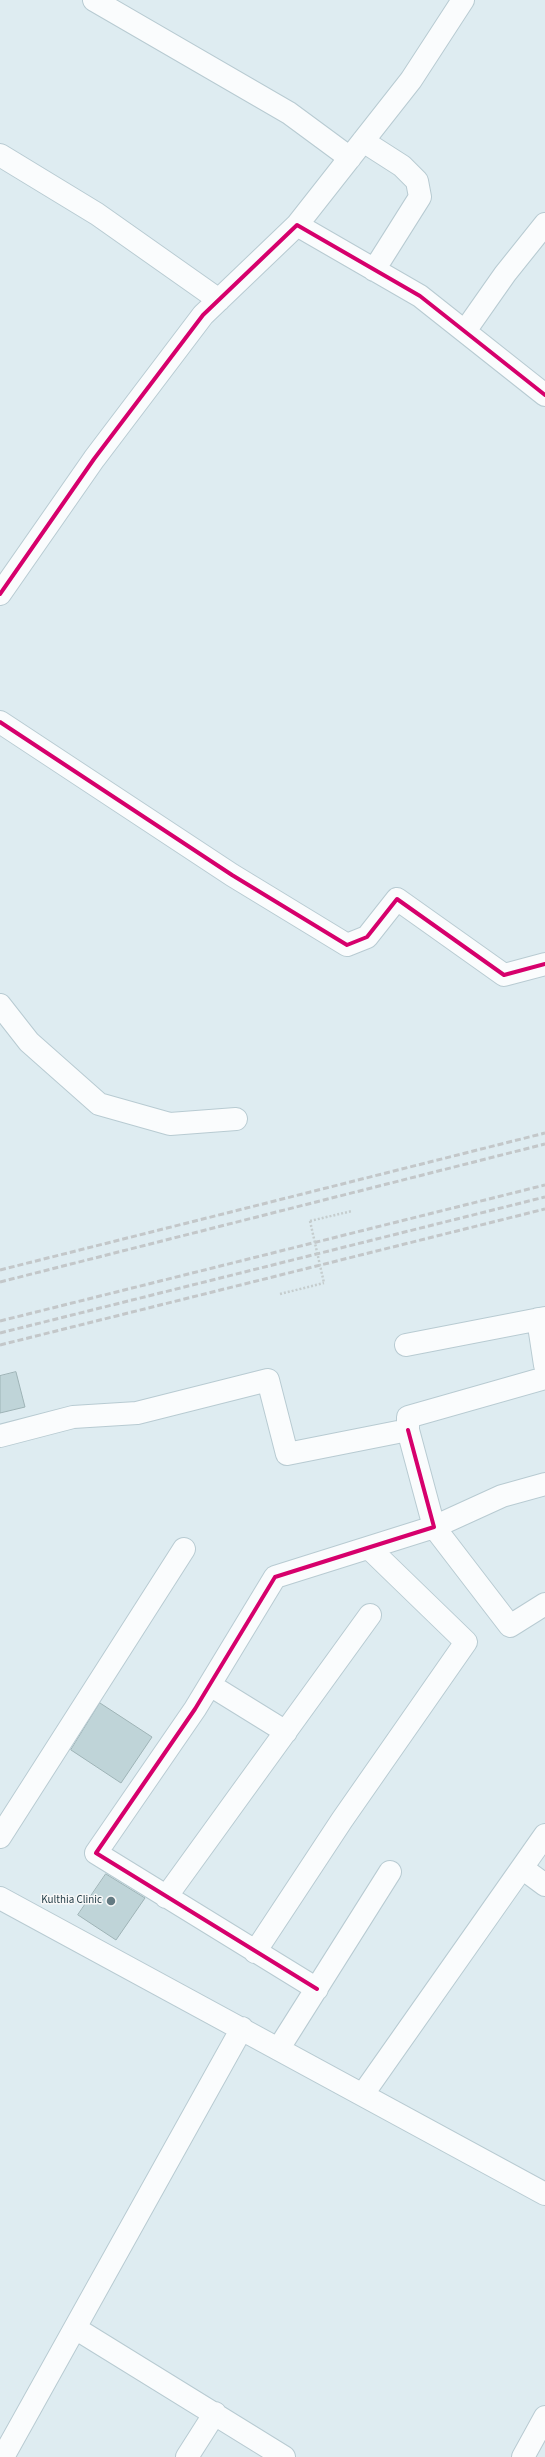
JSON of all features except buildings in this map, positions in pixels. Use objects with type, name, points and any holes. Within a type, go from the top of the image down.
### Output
[{"type":"street","points":[[94,0],[289,113],[350,158]]},
{"type":"street","points":[[0,594],[94,459],[203,315],[296,225],[411,80],[463,0]]},
{"type":"street","points":[[363,141],[402,166],[417,180],[420,198],[374,270]]},
{"type":"street","points":[[0,155],[97,214],[219,300]]},
{"type":"street","points":[[465,331],[505,274],[545,224]]},
{"type":"street","points":[[296,225],[420,296],[545,395]]},
{"type":"street","points":[[0,722],[232,875],[347,945],[367,937],[397,899],[504,975],[545,964]]},
{"type":"street","points":[[0,1005],[29,1042],[99,1104],[170,1124],[236,1119]]},
{"type":"street","points":[[406,1345],[542,1319],[545,1365]]},
{"type":"street","points":[[545,1378],[408,1417],[408,1430],[434,1528],[510,1626],[545,1604]]},
{"type":"street","points":[[0,1436],[73,1417],[137,1413],[268,1380],[287,1454],[408,1430]]},
{"type":"street","points":[[317,1988],[255,1952],[96,1853],[210,1685],[275,1577],[434,1528],[502,1496],[545,1484]]},
{"type":"street","points":[[255,1952],[342,1820],[466,1642],[369,1548]]},
{"type":"street","points":[[0,1837],[184,1549]]},
{"type":"street","points":[[166,1897],[370,1615]]},
{"type":"street","points":[[210,1685],[286,1732]]},
{"type":"street","points":[[363,2094],[545,1835]]},
{"type":"street","points":[[522,1868],[545,1886]]},
{"type":"street","points":[[279,2048],[390,1872]]},
{"type":"street","points":[[0,1898],[279,2048],[545,2194]]},
{"type":"street","points":[[3,2457],[242,2028]]},
{"type":"street","points":[[75,2328],[284,2457]]},
{"type":"street","points":[[186,2457],[214,2413]]},
{"type":"street","points":[[523,2457],[545,2417]]},
{"type":"path","points":[[280,1294],[324,1283],[310,1221],[352,1211]]},
{"type":"railway","points":[[0,1270],[545,1133]]},
{"type":"railway","points":[[0,1282],[545,1144]]},
{"type":"railway","points":[[0,1321],[545,1185]]},
{"type":"railway","points":[[0,1333],[545,1197]]},
{"type":"railway","points":[[0,1345],[545,1209]]},
{"type":"cycle path","points":[[0,594],[94,459],[203,315],[297,225],[420,296],[545,395]]},
{"type":"cycle path","points":[[0,722],[232,875],[347,945],[367,937],[397,899],[504,975],[545,964]]},
{"type":"cycle path","points":[[317,1989],[96,1853],[195,1709],[275,1577],[434,1527],[408,1430]]},
{"type":"place","name":"Kulthia Clinic","points":[[111,1901]]}]
